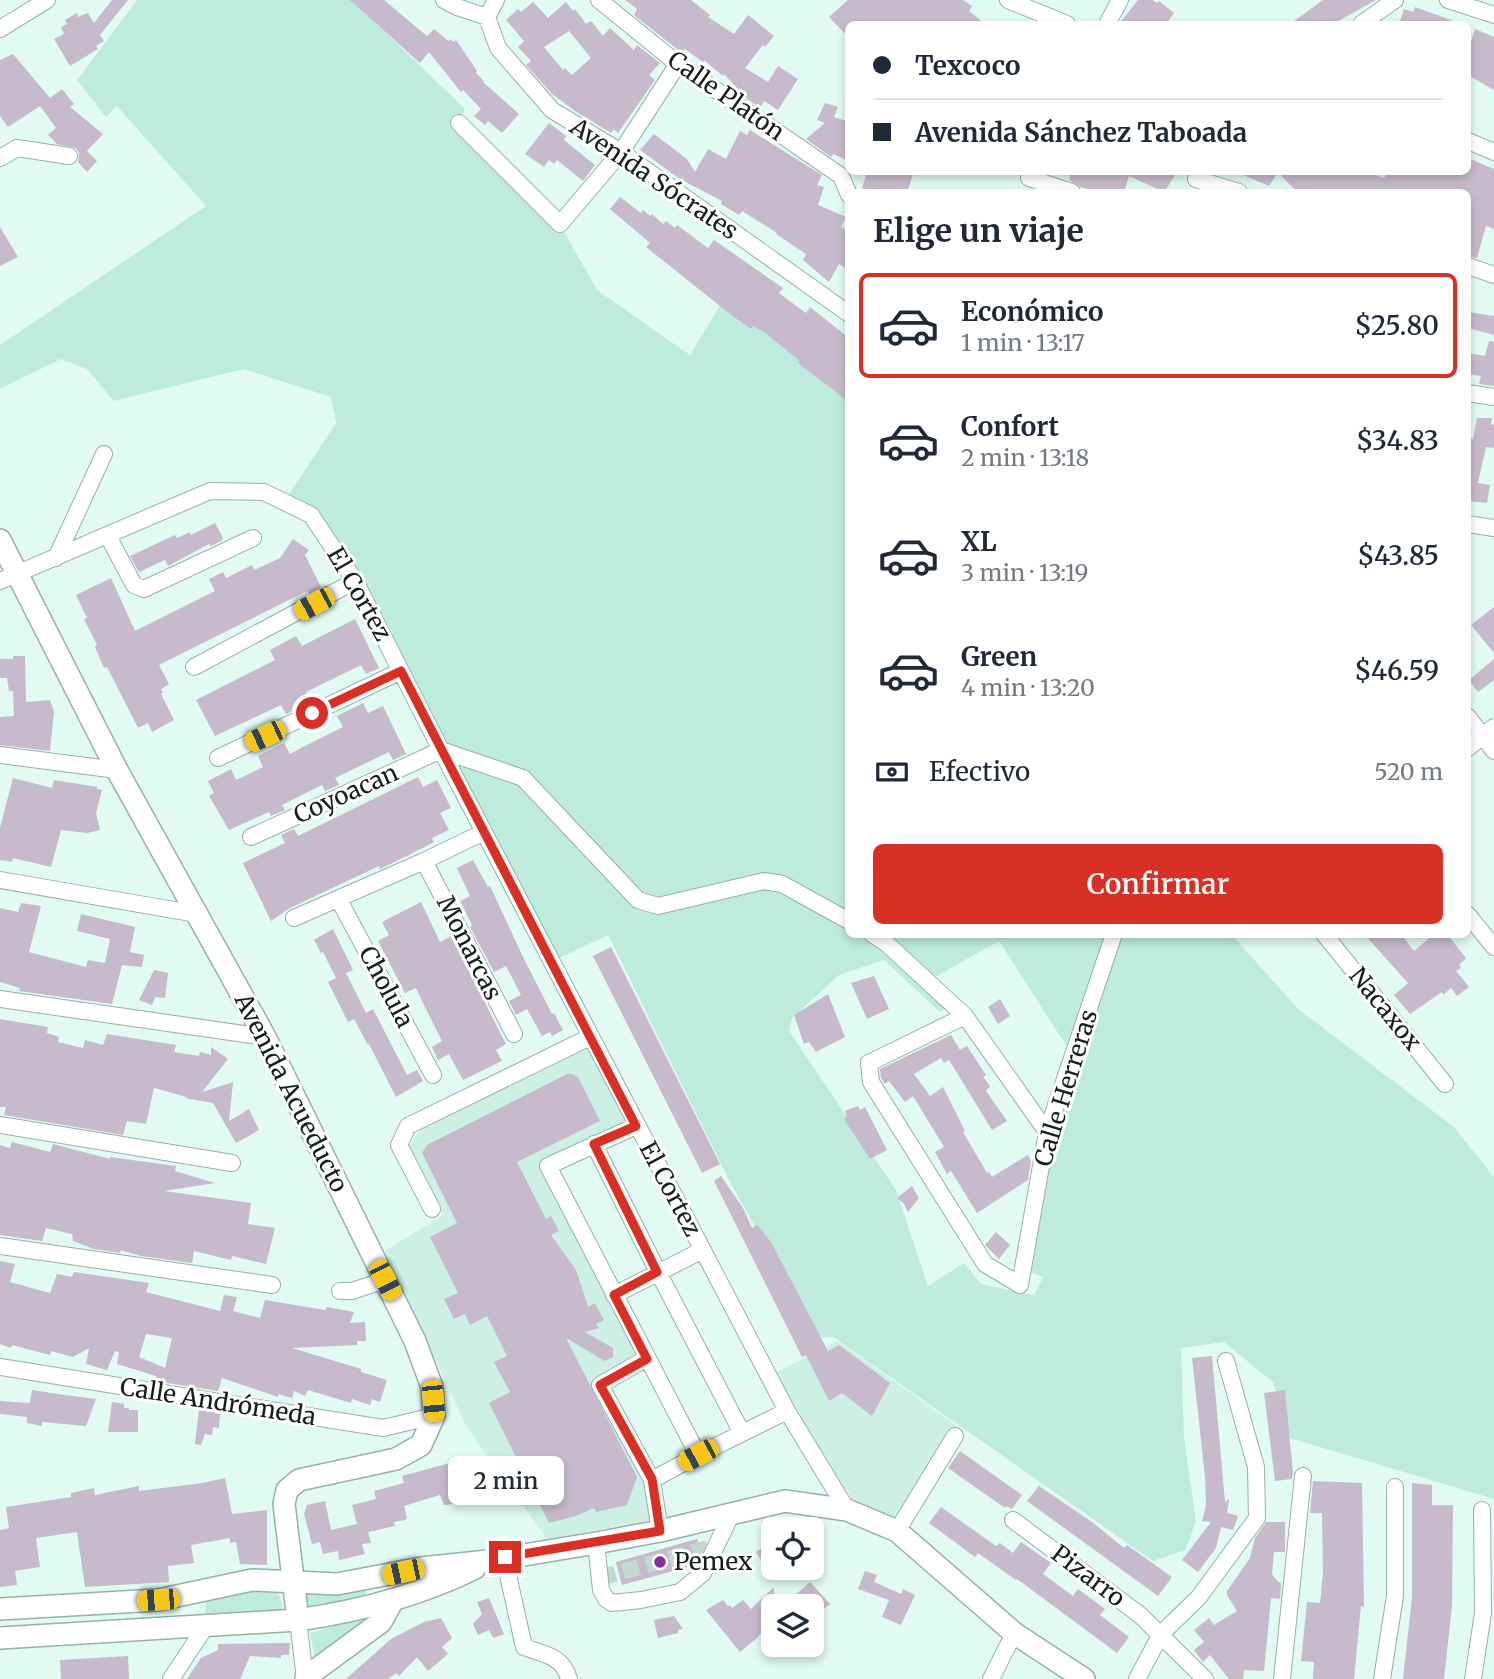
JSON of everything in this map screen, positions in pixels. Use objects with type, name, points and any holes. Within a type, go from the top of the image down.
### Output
[{"type":"main road","name":"Avenida Acueducto","points":[[0,540],[9,578],[265,1037],[415,1341],[432,1387],[434,1416]]},
{"type":"main road","points":[[298,1620],[284,1504],[287,1490],[299,1480],[396,1459],[421,1445],[434,1416]]},
{"type":"main road","points":[[0,1609],[158,1600],[252,1580],[337,1584],[596,1543],[660,1531],[785,1501],[847,1510],[897,1531],[1014,1633],[1084,1679]]},
{"type":"main road","points":[[0,1638],[298,1620],[336,1614],[392,1602],[496,1559]]},
{"type":"main road","points":[[205,1589],[198,1607],[206,1626]]},
{"type":"main road","points":[[305,1678],[381,1622],[392,1602]]},
{"type":"street","points":[[0,29],[47,0]]},
{"type":"street","points":[[444,0],[487,18],[496,0]]},
{"type":"street","name":"Calle Platón","points":[[599,0],[678,64],[841,176],[846,189]]},
{"type":"street","points":[[1008,0],[1060,21]]},
{"type":"street","points":[[1109,21],[1120,0]]},
{"type":"street","points":[[1365,21],[1395,0]]},
{"type":"street","points":[[1448,0],[1494,15]]},
{"type":"street","name":"Avenida Sócrates","points":[[487,18],[498,48],[552,110],[621,152],[845,311]]},
{"type":"street","points":[[458,123],[560,224],[621,152],[678,64]]},
{"type":"street","points":[[1471,142],[1494,152]]},
{"type":"street","points":[[0,158],[17,148],[69,156]]},
{"type":"street","points":[[1030,175],[1065,189]]},
{"type":"street","points":[[1187,189],[1199,175],[1231,189]]},
{"type":"street","points":[[1471,267],[1494,275]]},
{"type":"street","points":[[1471,393],[1494,397]]},
{"type":"street","points":[[56,558],[104,454]]},
{"type":"street","name":"El Cortez","points":[[9,578],[210,491],[264,492],[311,515],[355,581],[636,1126],[787,1411],[847,1510]]},
{"type":"street","points":[[1471,524],[1494,528]]},
{"type":"street","points":[[108,536],[134,585],[144,589],[253,538]]},
{"type":"street","points":[[194,667],[355,581]]},
{"type":"street","points":[[218,758],[401,671]]},
{"type":"street","points":[[1471,720],[1488,731],[1494,751]]},
{"type":"street","points":[[1471,745],[1488,731]]},
{"type":"street","points":[[441,750],[523,778],[638,900],[658,906],[764,881],[782,884],[845,920]]},
{"type":"street","name":"Coyoacan","points":[[251,837],[441,750]]},
{"type":"street","points":[[0,755],[117,770]]},
{"type":"street","points":[[295,918],[484,832]]},
{"type":"street","name":"Monarcas","points":[[424,861],[514,1034]]},
{"type":"street","points":[[0,880],[197,914]]},
{"type":"street","name":"Cholula","points":[[339,900],[433,1075]]},
{"type":"street","points":[[1471,919],[1494,947]]},
{"type":"street","points":[[878,938],[965,1016],[1047,1132]]},
{"type":"street","name":"Calle Herreras","points":[[965,1016],[869,1063],[871,1082],[985,1264],[1020,1285],[1047,1132],[1113,938]]},
{"type":"street","name":"Nacaxox","points":[[1327,938],[1445,1084]]},
{"type":"street","points":[[0,999],[265,1037]]},
{"type":"street","points":[[432,1209],[400,1145],[408,1126],[590,1037]]},
{"type":"street","points":[[0,1125],[232,1163]]},
{"type":"street","points":[[636,1126],[548,1166],[698,1455]]},
{"type":"street","points":[[594,1144],[657,1272],[743,1433]]},
{"type":"street","points":[[0,1246],[272,1285]]},
{"type":"street","points":[[614,1295],[703,1250]]},
{"type":"street","points":[[340,1291],[352,1291],[385,1280]]},
{"type":"street","points":[[647,1359],[600,1385],[652,1479],[660,1531]]},
{"type":"street","points":[[1137,1679],[1161,1634],[1199,1597],[1257,1518],[1256,1467],[1226,1362]]},
{"type":"street","name":"Calle Andrómeda","points":[[0,1367],[383,1428],[434,1416]]},
{"type":"street","points":[[652,1479],[787,1411]]},
{"type":"street","points":[[897,1531],[955,1436]]},
{"type":"street","points":[[1282,1679],[1303,1476]]},
{"type":"street","points":[[1382,1679],[1395,1596],[1395,1487]]},
{"type":"street","points":[[1474,1679],[1483,1613],[1482,1510]]},
{"type":"street","points":[[596,1543],[601,1590],[606,1599],[620,1603],[667,1594],[680,1591],[703,1573],[732,1513]]},
{"type":"street","name":"Pizarro","points":[[1013,1520],[1140,1615],[1205,1679]]},
{"type":"street","points":[[496,1559],[524,1647],[560,1660],[569,1679]]},
{"type":"street","points":[[298,1620],[305,1678]]},
{"type":"street","points":[[171,1679],[206,1626]]},
{"type":"street","points":[[991,1679],[1014,1633]]},
{"type":"shaded area","points":[[137,0],[352,0],[465,109],[459,123],[560,224],[597,290],[690,355],[722,302],[845,390],[845,938],[1235,938],[1298,1009],[1454,1127],[1494,1177],[1494,1499],[1290,1438],[1273,1382],[1224,1342],[1181,1348],[1184,1438],[1196,1522],[1185,1550],[1153,1561],[833,1337],[817,1338],[729,1180],[608,935],[551,962],[311,515],[284,502],[336,423],[331,397],[244,369],[114,401],[87,369],[61,359],[0,389],[0,345],[206,206],[117,106],[106,117],[77,80]],"holes":[[[999,941],[1073,1056],[1023,1269],[1043,1277],[1034,1295],[981,1284],[964,1263],[928,1286],[896,1190],[789,1031],[792,1018],[839,975],[884,960],[940,1012],[953,1005],[928,981]]]},
{"type":"shaded area","points":[[585,1043],[628,1125],[543,1165],[642,1356],[595,1385],[647,1480],[651,1520],[547,1539],[466,1426],[385,1251],[443,1215],[408,1148],[423,1125]]},
{"type":"shaded area","points":[[837,1341],[956,1425],[897,1522],[854,1502],[776,1373]]},
{"type":"shaded area","points":[[219,1589],[273,1589],[280,1596],[283,1612],[206,1616],[205,1607],[208,1600]]},
{"type":"shaded area","points":[[365,1589],[367,1601],[309,1612],[300,1590]]},
{"type":"shaded area","points":[[374,1615],[315,1659],[310,1633]]},
{"type":"building","points":[[112,0],[128,0],[100,35],[104,41],[96,46],[98,49],[70,66],[54,39],[64,34],[61,27],[67,24],[65,20],[77,13],[78,17],[88,13],[94,23]]},
{"type":"building","points":[[350,0],[384,0],[427,36],[434,29],[448,41],[456,40],[483,82],[519,114],[502,133],[488,121],[485,125],[474,116],[481,109],[463,90],[461,92],[429,52],[420,63]]},
{"type":"building","points":[[625,0],[691,0],[710,15],[708,17],[734,34],[748,15],[774,36],[765,47],[763,45],[745,68],[768,82],[778,66],[798,79],[778,110],[764,101],[760,108],[746,98],[724,74],[723,76],[685,49],[682,53],[634,15],[637,9]]},
{"type":"building","points":[[848,0],[963,0],[972,6],[969,11],[981,21],[845,21],[845,34],[829,17]]},
{"type":"building","points":[[1138,0],[1159,1],[1174,13],[1168,21],[1121,21]]},
{"type":"building","points":[[1323,0],[1376,0],[1338,21],[1294,21]]},
{"type":"building","points":[[533,2],[548,18],[566,2],[586,24],[592,22],[603,36],[610,28],[634,50],[637,45],[660,63],[649,75],[655,80],[618,133],[614,129],[611,133],[552,94],[526,65],[531,61],[518,47],[524,41],[506,20],[518,9],[521,12]],"holes":[[[569,31],[591,58],[572,75],[565,68],[563,70],[544,47]]]},
{"type":"building","points":[[1415,7],[1454,21],[1400,21],[1404,9],[1413,12]]},
{"type":"building","points":[[1475,29],[1494,37],[1494,90],[1471,77],[1471,42]]},
{"type":"building","points":[[13,54],[50,98],[62,89],[74,104],[70,107],[103,134],[87,151],[97,161],[87,172],[78,162],[79,153],[76,148],[57,144],[48,135],[56,128],[40,106],[8,127],[0,116],[0,60]]},
{"type":"building","points":[[825,103],[838,107],[834,117],[845,121],[845,159],[833,154],[831,157],[806,139],[825,123],[817,120]]},
{"type":"building","points":[[549,123],[566,136],[564,140],[595,165],[583,181],[557,160],[554,164],[549,160],[544,167],[525,154]]},
{"type":"building","points":[[750,130],[822,175],[817,185],[824,187],[818,205],[845,217],[841,227],[845,229],[845,268],[839,264],[829,282],[803,260],[806,254],[777,233],[742,211],[739,215],[721,204],[722,201],[680,179],[640,150],[654,134],[687,159],[695,172],[708,149],[726,159],[740,131],[747,135]]},
{"type":"building","points":[[1471,159],[1494,169],[1494,229],[1486,226],[1477,258],[1471,257],[1471,189],[1294,189],[1281,175],[1376,175],[1384,178],[1386,175],[1471,175]]},
{"type":"building","points":[[866,175],[913,175],[908,189],[862,188]]},
{"type":"building","points":[[1070,175],[1175,175],[1166,189],[1157,189],[1129,176],[1125,189],[1088,189],[1069,180]]},
{"type":"building","points":[[1243,175],[1276,175],[1269,186]]},
{"type":"building","points":[[620,197],[641,213],[643,210],[650,216],[652,214],[663,224],[666,221],[675,228],[677,225],[708,248],[714,240],[783,288],[779,293],[806,313],[810,307],[845,335],[845,399],[798,363],[800,361],[764,332],[753,326],[751,329],[730,314],[646,247],[650,243],[610,209]]},
{"type":"building","points":[[0,227],[18,257],[0,266]]},
{"type":"building","points":[[1471,312],[1494,316],[1494,335],[1471,329]]},
{"type":"building","points":[[1489,341],[1494,342],[1494,386],[1479,384],[1481,376],[1471,374],[1471,354],[1485,356]]},
{"type":"building","points":[[1477,418],[1492,418],[1494,448],[1486,447],[1478,483],[1490,485],[1487,503],[1471,501],[1473,439]]},
{"type":"building","points":[[215,523],[223,538],[221,541],[211,546],[209,544],[168,566],[165,560],[139,572],[130,556],[175,535],[177,538],[190,532],[191,535]]},
{"type":"building","points":[[293,539],[309,550],[305,555],[321,587],[309,594],[307,591],[159,665],[169,684],[161,689],[161,694],[174,720],[152,732],[148,723],[138,728],[107,667],[104,668],[76,595],[111,578],[135,631],[215,591],[209,579],[223,572],[226,578],[252,565],[254,570],[280,558]]},
{"type":"building","points":[[1494,607],[1494,653],[1471,625]]},
{"type":"building","points":[[355,619],[379,668],[366,674],[361,665],[306,692],[306,705],[286,714],[281,705],[215,736],[196,700],[275,660],[270,650],[296,636],[302,646]]},
{"type":"building","points":[[13,656],[25,656],[26,702],[50,700],[54,712],[50,751],[0,745],[0,717],[14,716],[13,691],[9,691],[7,678],[0,678],[0,659],[13,659]]},
{"type":"building","points":[[1494,659],[1494,680],[1478,692],[1471,678]]},
{"type":"building","points":[[363,703],[368,713],[383,706],[406,754],[393,760],[389,752],[335,778],[339,785],[325,791],[322,785],[282,805],[285,810],[271,816],[269,812],[229,830],[209,796],[214,793],[208,781],[231,769],[236,780],[263,767],[258,756],[284,743],[290,754],[343,727],[337,716]]},
{"type":"building","points":[[418,777],[423,787],[437,780],[451,808],[440,813],[449,830],[432,838],[434,842],[407,856],[380,869],[379,866],[290,908],[271,921],[243,863],[285,843],[281,835],[294,829],[298,836]]},
{"type":"building","points":[[13,778],[52,788],[54,780],[97,787],[102,790],[96,813],[100,830],[87,833],[61,830],[51,867],[13,858],[12,862],[0,860],[0,828]]},
{"type":"building","points":[[473,860],[488,887],[490,886],[523,957],[563,1030],[552,1036],[550,1032],[542,1036],[527,1009],[516,1015],[509,1001],[521,995],[506,966],[494,972],[470,927],[472,925],[460,901],[470,896],[457,868]]},
{"type":"building","points":[[421,902],[440,942],[451,936],[506,1044],[496,1050],[502,1061],[463,1080],[449,1054],[438,1060],[432,1047],[442,1041],[416,988],[405,993],[378,941],[389,935],[382,922]]},
{"type":"building","points":[[21,903],[41,906],[29,952],[86,967],[88,960],[105,963],[110,939],[77,931],[81,914],[135,927],[130,952],[144,955],[142,967],[122,965],[112,1004],[19,991],[20,988],[0,982],[0,908],[18,912]]},
{"type":"building","points":[[333,929],[353,970],[346,973],[366,1013],[373,1009],[407,1075],[417,1070],[423,1081],[396,1097],[369,1044],[354,1019],[348,1022],[328,982],[336,978],[314,940]]},
{"type":"building","points":[[1368,938],[1404,938],[1414,951],[1429,938],[1450,938],[1466,958],[1459,965],[1461,968],[1456,971],[1469,987],[1457,996],[1451,988],[1410,1014],[1394,995],[1408,983]]},
{"type":"building","points":[[611,947],[720,1164],[702,1173],[593,956]]},
{"type":"building","points":[[154,970],[168,973],[165,998],[155,997],[152,1005],[139,1000]]},
{"type":"building","points":[[874,976],[889,1009],[867,1019],[851,983]]},
{"type":"building","points":[[828,994],[845,1037],[816,1052],[809,1042],[804,1044],[794,1015]]},
{"type":"building","points":[[1000,999],[1010,1016],[998,1024],[988,1007]]},
{"type":"building","points":[[0,1019],[48,1027],[47,1033],[59,1037],[58,1042],[83,1048],[85,1040],[103,1045],[107,1034],[176,1045],[174,1052],[199,1056],[200,1052],[211,1055],[211,1047],[228,1059],[202,1092],[233,1082],[229,1121],[249,1109],[259,1130],[236,1143],[213,1103],[184,1098],[187,1097],[154,1088],[146,1124],[127,1121],[123,1135],[4,1115],[6,1107],[0,1107]]},
{"type":"building","points":[[951,1035],[960,1050],[967,1046],[986,1075],[983,1077],[990,1086],[986,1091],[1007,1121],[992,1130],[949,1060],[944,1063],[941,1058],[914,1074],[930,1096],[943,1087],[965,1131],[963,1132],[992,1177],[1028,1155],[1031,1161],[1028,1180],[977,1213],[951,1171],[947,1174],[935,1152],[944,1147],[913,1096],[905,1102],[889,1081],[885,1084],[881,1078],[880,1069]]},
{"type":"building","points":[[567,1074],[578,1077],[600,1121],[517,1162],[546,1219],[551,1216],[559,1231],[551,1235],[576,1270],[588,1307],[595,1303],[604,1320],[596,1324],[599,1328],[585,1332],[613,1348],[613,1357],[605,1361],[566,1338],[637,1477],[627,1505],[596,1512],[594,1508],[549,1523],[489,1403],[510,1392],[494,1362],[507,1356],[487,1316],[470,1325],[465,1314],[454,1319],[444,1299],[458,1293],[430,1237],[457,1223],[422,1153],[427,1145]]},
{"type":"building","points":[[858,1106],[860,1110],[865,1107],[887,1150],[870,1159],[844,1119],[847,1117],[845,1111]]},
{"type":"building","points":[[12,1142],[50,1152],[53,1144],[110,1159],[176,1166],[175,1171],[215,1183],[164,1191],[251,1203],[248,1224],[275,1228],[266,1264],[232,1256],[231,1260],[194,1251],[192,1263],[141,1256],[121,1250],[120,1253],[94,1249],[73,1241],[72,1234],[46,1228],[42,1241],[0,1235],[0,1145],[10,1148]]},
{"type":"building","points":[[721,1176],[743,1208],[752,1228],[757,1225],[771,1242],[828,1351],[839,1345],[890,1383],[872,1416],[842,1393],[829,1401],[806,1355],[802,1357],[714,1181]]},
{"type":"building","points":[[912,1186],[919,1198],[908,1212],[897,1198]]},
{"type":"building","points":[[996,1232],[1010,1245],[999,1259],[985,1245]]},
{"type":"building","points":[[0,1261],[15,1264],[10,1282],[50,1293],[57,1274],[72,1277],[74,1272],[149,1283],[146,1292],[220,1311],[224,1295],[237,1297],[233,1311],[260,1318],[265,1300],[354,1312],[350,1323],[365,1322],[366,1341],[357,1341],[357,1345],[292,1348],[361,1369],[361,1372],[387,1380],[380,1402],[372,1399],[370,1405],[352,1399],[351,1403],[308,1390],[305,1396],[294,1391],[292,1398],[278,1394],[278,1397],[222,1378],[218,1391],[155,1381],[156,1376],[117,1364],[119,1352],[115,1351],[107,1370],[86,1364],[89,1348],[73,1357],[0,1344]],"holes":[[[146,1334],[172,1338],[165,1368],[139,1357]]]},
{"type":"building","points":[[1212,1356],[1225,1502],[1229,1499],[1227,1513],[1238,1516],[1233,1530],[1221,1527],[1216,1548],[1198,1572],[1182,1560],[1211,1522],[1202,1521],[1206,1506],[1205,1477],[1192,1358]]},
{"type":"building","points":[[32,1390],[96,1399],[86,1426],[42,1422],[42,1426],[27,1423],[27,1417],[0,1414],[0,1401],[30,1403]]},
{"type":"building","points":[[1285,1390],[1293,1473],[1292,1479],[1275,1481],[1264,1393]]},
{"type":"building","points":[[112,1402],[124,1404],[124,1408],[129,1410],[138,1410],[138,1432],[108,1432]]},
{"type":"building","points":[[199,1409],[220,1414],[219,1428],[213,1427],[212,1435],[205,1434],[201,1445],[195,1444]]},
{"type":"building","points":[[960,1451],[1022,1495],[1012,1509],[1006,1506],[1005,1508],[948,1468]]},
{"type":"building","points":[[450,1463],[458,1485],[487,1473],[491,1483],[505,1487],[455,1504],[444,1505],[440,1495],[404,1506],[407,1518],[405,1520],[394,1522],[395,1526],[368,1532],[371,1543],[362,1544],[365,1554],[339,1560],[338,1551],[323,1554],[320,1542],[312,1544],[304,1514],[307,1505],[325,1501],[331,1530],[357,1524],[352,1505],[376,1499],[374,1491],[404,1483],[402,1476]]},
{"type":"building","points":[[225,1478],[232,1514],[267,1510],[267,1565],[240,1564],[236,1542],[230,1543],[230,1538],[191,1545],[194,1563],[168,1566],[169,1582],[85,1587],[77,1532],[36,1538],[40,1567],[15,1571],[17,1585],[0,1587],[0,1530],[9,1528],[6,1507],[71,1497],[71,1493],[94,1488],[95,1495],[139,1486],[139,1491]]},
{"type":"building","points":[[1313,1481],[1362,1483],[1364,1607],[1361,1606],[1354,1679],[1313,1679],[1314,1662],[1301,1661],[1307,1602],[1320,1603],[1323,1572],[1322,1513],[1310,1513]]},
{"type":"building","points":[[1412,1483],[1432,1485],[1432,1505],[1453,1505],[1452,1605],[1444,1679],[1403,1679],[1412,1597]]},
{"type":"building","points":[[1039,1486],[1092,1522],[1124,1548],[1127,1545],[1172,1577],[1158,1596],[1027,1501]]},
{"type":"building","points":[[941,1507],[996,1546],[1000,1543],[1013,1553],[1021,1542],[1051,1563],[1043,1574],[1073,1596],[1078,1589],[1105,1609],[1100,1615],[1129,1637],[1117,1653],[1017,1579],[978,1553],[975,1557],[929,1523]]},
{"type":"building","points":[[1266,1522],[1285,1522],[1285,1552],[1274,1552],[1272,1574],[1281,1583],[1280,1599],[1271,1598],[1264,1671],[1244,1670],[1243,1679],[1229,1679],[1210,1655],[1203,1662],[1194,1650],[1204,1642],[1194,1630],[1209,1618],[1214,1625],[1237,1611],[1227,1591],[1250,1558],[1255,1538]]},
{"type":"building","name":"Pemex","points":[[697,1539],[701,1552],[695,1565],[622,1585],[616,1562]]},
{"type":"building","points":[[865,1571],[877,1575],[874,1582],[901,1594],[903,1589],[915,1595],[901,1625],[882,1617],[889,1600],[858,1589]]},
{"type":"building","points":[[810,1582],[821,1594],[796,1594]]},
{"type":"building","points":[[824,1597],[830,1604],[824,1609]]},
{"type":"building","points":[[489,1598],[504,1634],[493,1638],[489,1630],[478,1635],[473,1624],[482,1614],[477,1602]]},
{"type":"building","points":[[761,1599],[761,1633],[740,1652],[706,1610],[723,1600],[732,1608],[743,1600],[751,1609]]},
{"type":"building","points":[[674,1616],[683,1629],[658,1638],[654,1620]]},
{"type":"building","points":[[441,1618],[452,1638],[442,1647],[448,1654],[428,1671],[417,1657],[399,1676],[396,1673],[388,1679],[346,1679],[391,1639],[424,1622]]},
{"type":"building","points":[[290,1643],[289,1655],[281,1655],[281,1658],[250,1656],[240,1679],[187,1679],[201,1658],[218,1650],[218,1644]]},
{"type":"building","points":[[128,1656],[129,1679],[61,1679],[60,1660]]},
{"type":"tunnel","points":[[600,1578],[715,1546]]},
{"type":"place","name":"Pemex","points":[[660,1562]]},
{"type":"route","points":[[312,713],[401,671],[636,1126],[594,1144],[657,1272],[614,1295],[647,1359],[600,1385],[652,1479],[660,1531],[505,1557]]}]
